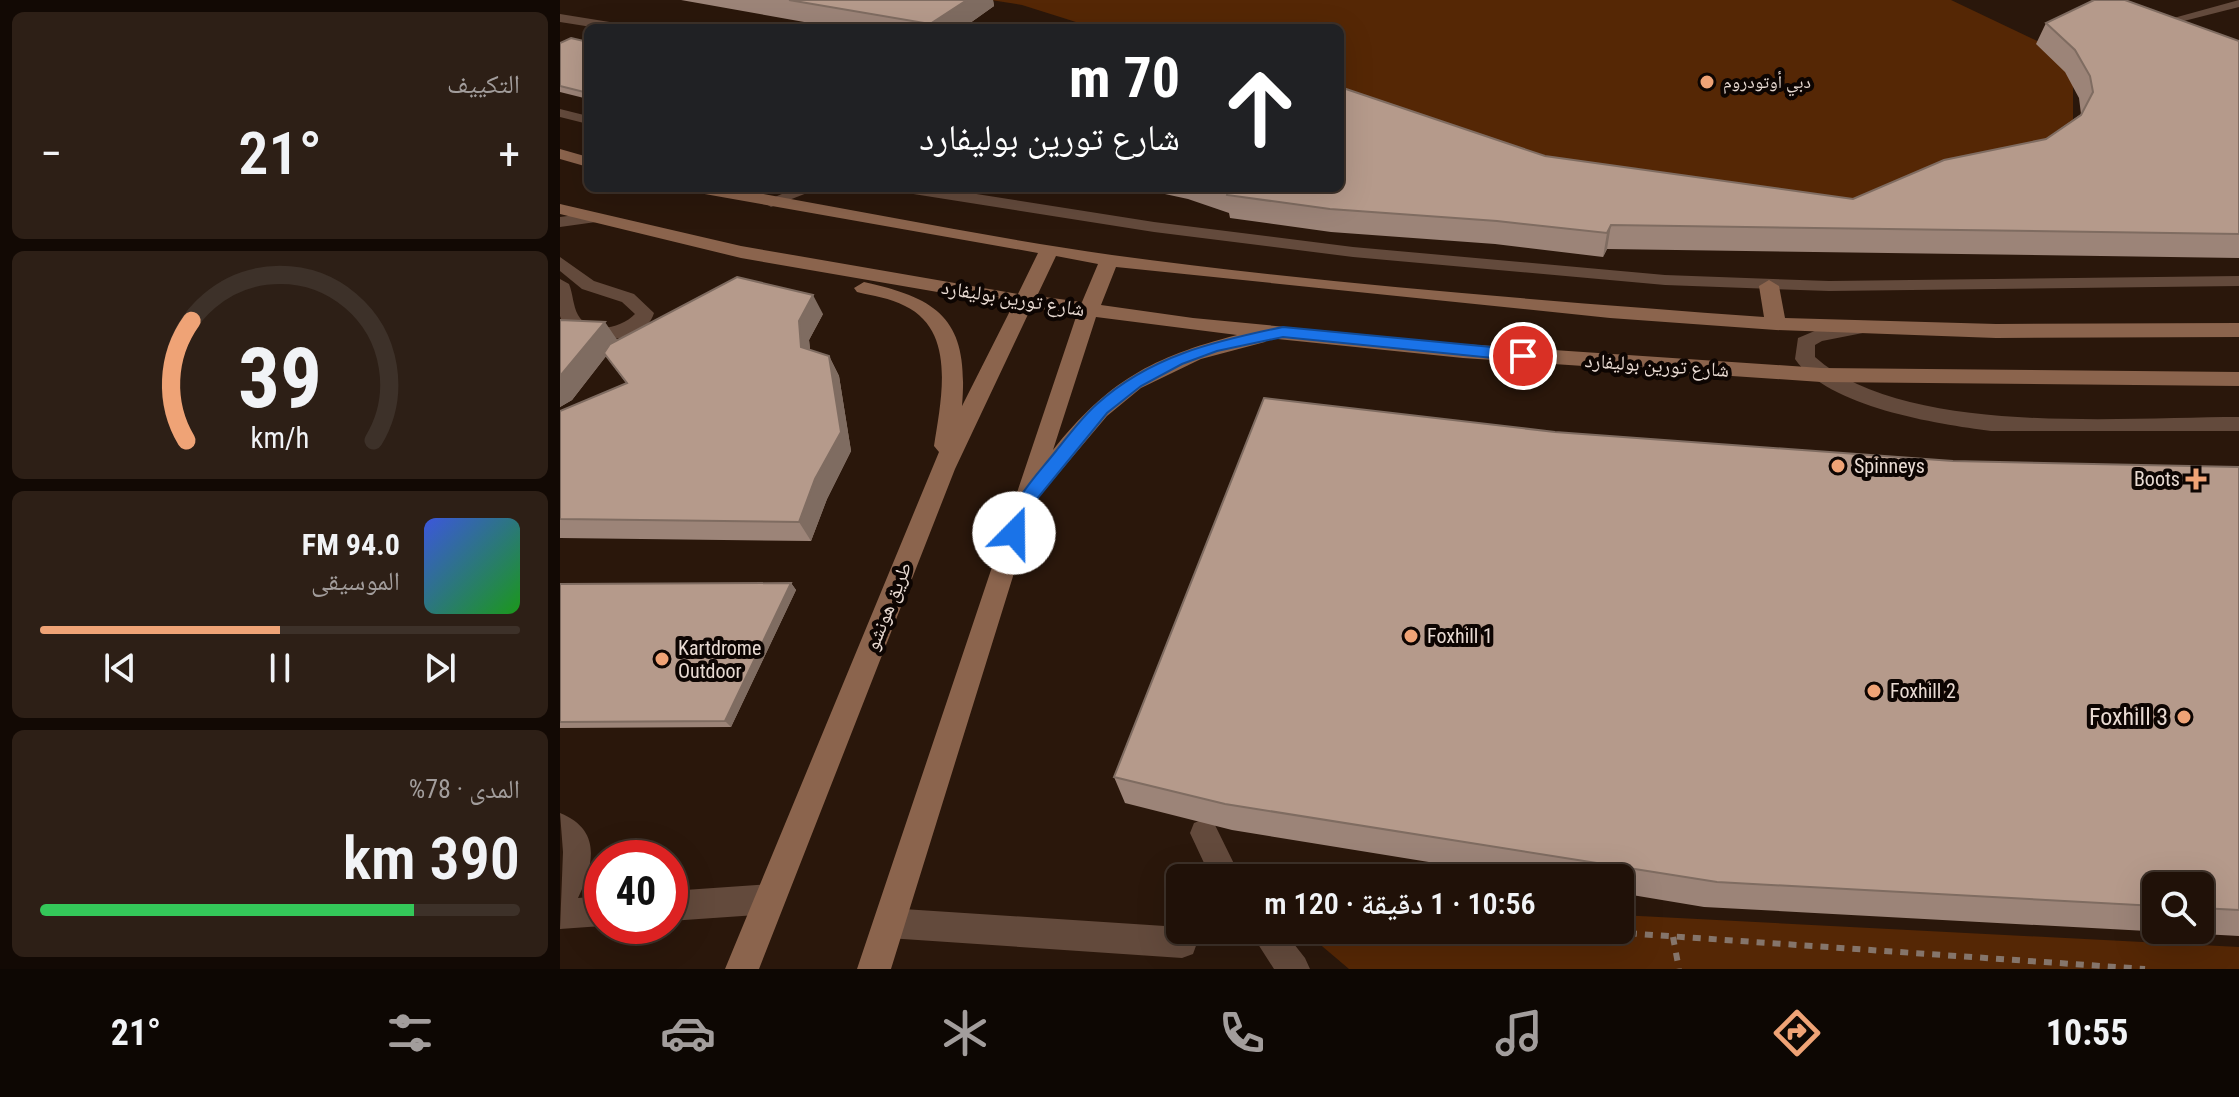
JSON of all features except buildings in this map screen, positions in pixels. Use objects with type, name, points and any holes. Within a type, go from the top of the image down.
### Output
[{"type":"main road","points":[[560,154],[584,161]]},
{"type":"main road","points":[[740,192],[1109,260],[1552,306],[1776,324],[2011,331],[2239,330]]},
{"type":"main road","name":"شارع تورين بوليفارد","points":[[560,209],[688,241],[1025,301],[1463,351],[1821,375],[2239,379]]},
{"type":"main road","name":"طريق هونشو","points":[[742,969],[943,469],[1049,251]]},
{"type":"main road","points":[[874,969],[1023,503],[1088,310],[1109,260]]},
{"type":"main road","points":[[832,268],[850,283],[916,303],[937,322],[948,338],[955,362],[943,469]]},
{"type":"main road","points":[[1769,286],[1776,324]]},
{"type":"main road","points":[[1023,503],[1101,409],[1136,382],[1176,360],[1213,347],[1283,332]]},
{"type":"lane","points":[[2201,28],[2169,17],[2239,3]]},
{"type":"lane","points":[[560,18],[597,24]]},
{"type":"lane","points":[[560,113],[584,119]]},
{"type":"lane","points":[[932,192],[1181,231],[1353,252],[1552,271],[1769,286],[2239,281]]},
{"type":"lane","points":[[560,222],[590,218]]},
{"type":"lane","points":[[1552,271],[1553,251]]},
{"type":"lane","points":[[560,262],[588,285],[635,302],[645,313],[644,318],[621,332],[600,333],[583,328],[572,320],[560,284]]},
{"type":"lane","points":[[1871,326],[1817,336],[1805,342],[1805,359],[1821,375],[1882,399],[1963,421],[1991,424],[2239,424]]},
{"type":"lane","points":[[560,827],[574,839],[579,853],[577,869],[560,902]]},
{"type":"lane","points":[[1204,833],[1219,864]]},
{"type":"lane","points":[[688,905],[770,899]]},
{"type":"lane","points":[[560,914],[584,912]]},
{"type":"lane","points":[[888,923],[1166,942]]},
{"type":"lane","points":[[1275,944],[1294,969]]},
{"type":"path","points":[[1634,934],[2145,969]]},
{"type":"path","points":[[1673,937],[1679,969]]},
{"type":"shaded area","name":"دبي أوتودروم","points":[[991,0],[1951,0],[2073,58],[2073,154],[1875,213],[1462,146],[1344,108],[1344,24],[1082,24],[1022,5]]},
{"type":"shaded area","points":[[1634,916],[2239,947],[2239,969],[1349,969],[1320,944],[1634,944]]},
{"type":"place","name":"دبي أوتودروم","points":[[1707,82]]},
{"type":"place","name":"Spinneys","points":[[1838,466]]},
{"type":"place","name":"Boots","points":[[2196,479]]},
{"type":"place","name":"Foxhill 1","points":[[1411,636]]},
{"type":"place","name":"Kartdrome Outdoor","points":[[662,659]]},
{"type":"place","name":"Foxhill 2","points":[[1874,691]]},
{"type":"place","name":"Foxhill 3","points":[[2184,717]]},
{"type":"route","points":[[1014,533],[1023,503],[1101,409],[1136,382],[1176,360],[1213,347],[1283,332],[1523,356]]}]
